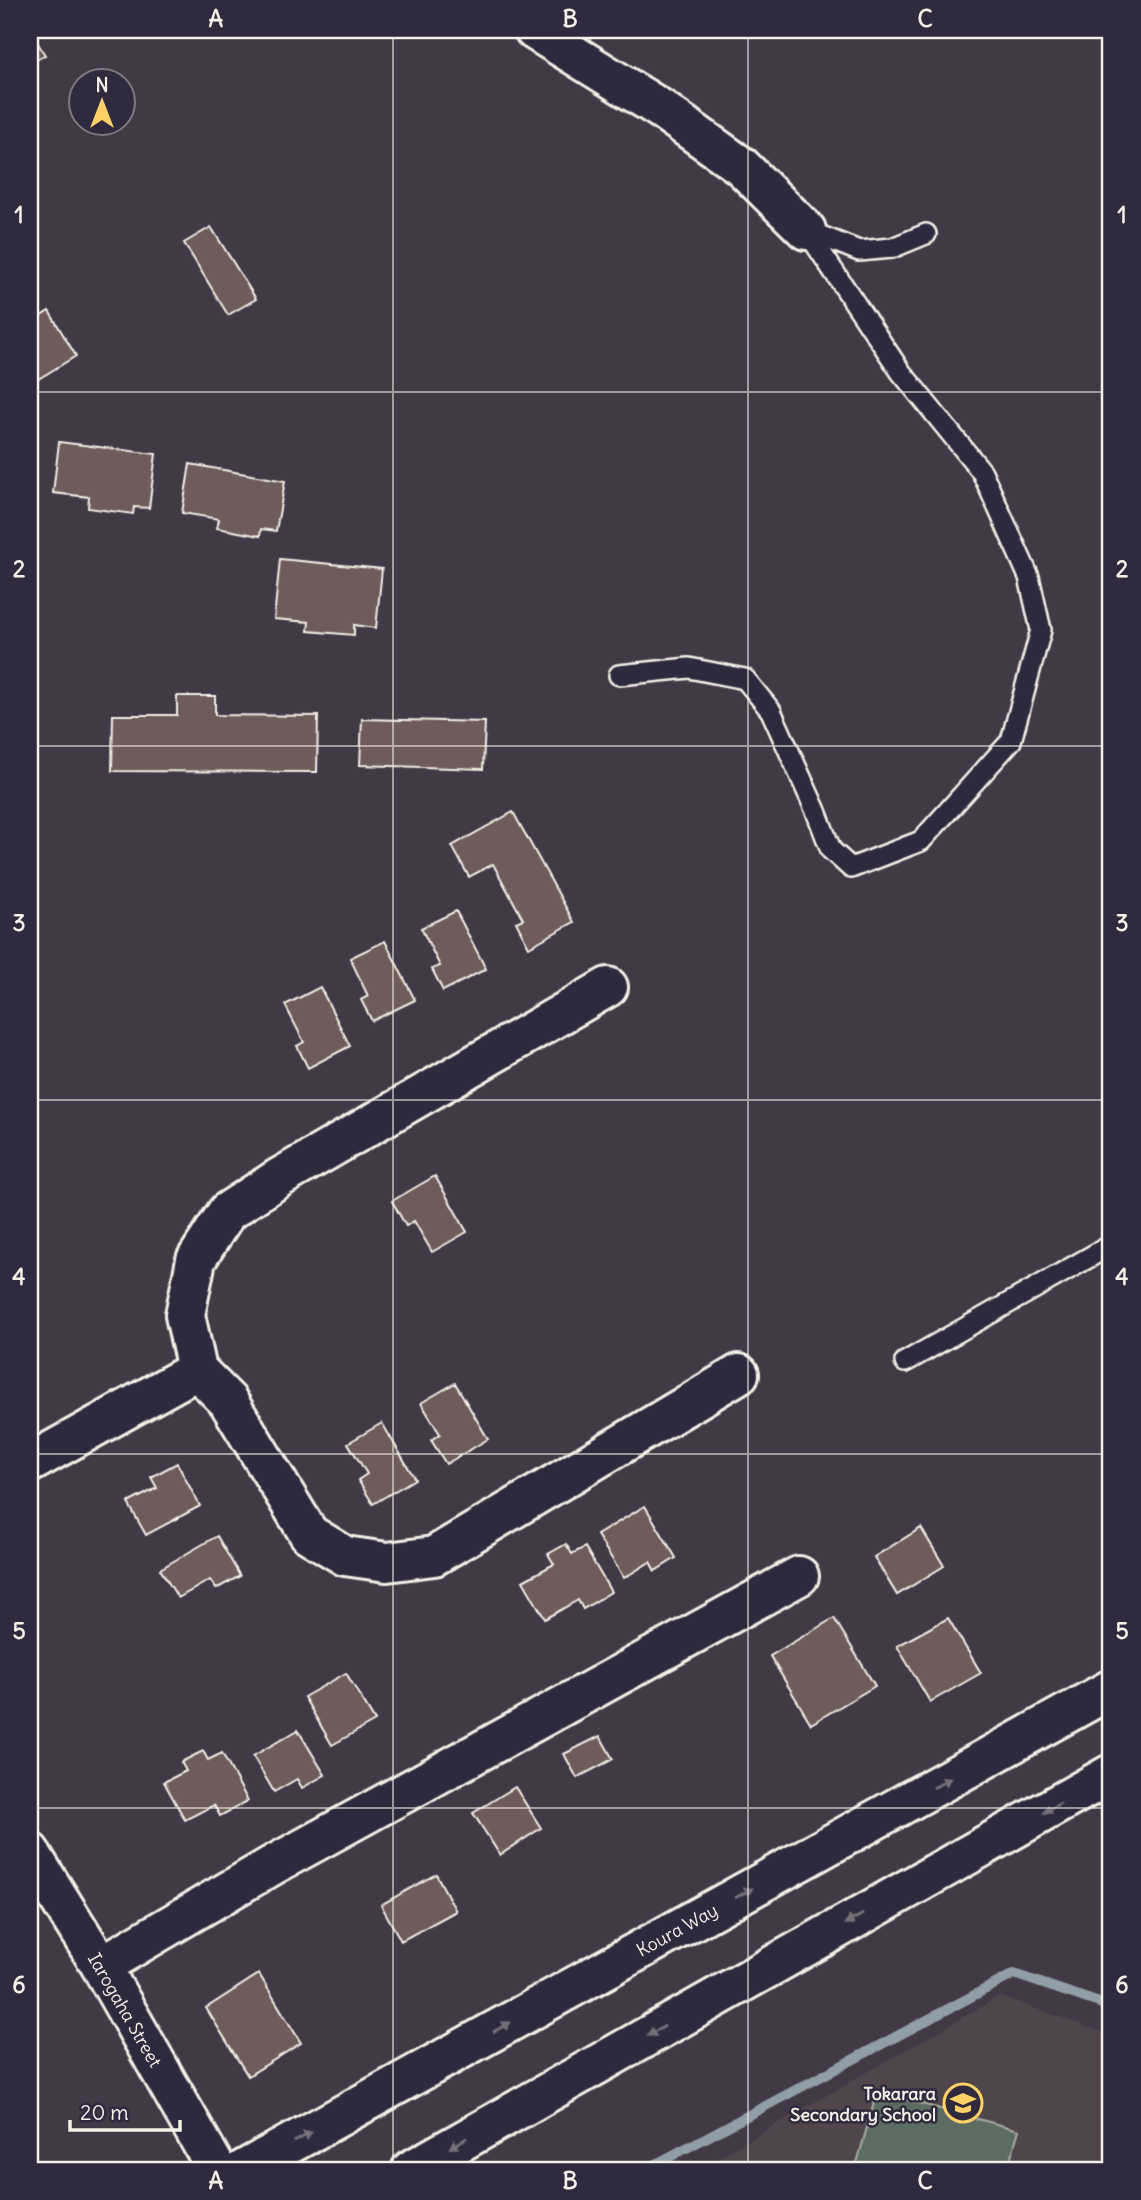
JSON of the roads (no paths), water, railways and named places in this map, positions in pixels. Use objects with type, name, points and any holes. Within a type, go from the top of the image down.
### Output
[{"type":"main road","points":[[534,30],[661,109],[741,166],[806,230]]},
{"type":"main road","points":[[608,987],[279,1178],[227,1212],[196,1260],[185,1315],[197,1370],[228,1401],[309,1534],[345,1556],[387,1562],[434,1556],[739,1374]]},
{"type":"main road","points":[[30,1462],[197,1370]]},
{"type":"main road","points":[[100,1966],[273,1865],[799,1576]]},
{"type":"main road","name":"Koura Way","points":[[243,2170],[1111,1689]]},
{"type":"main road","points":[[411,2170],[1111,1774]]},
{"type":"main road","name":"Iarogaha Street","points":[[30,1852],[100,1966],[217,2170]]},
{"type":"lane","points":[[806,230],[859,251],[892,248],[926,234]]},
{"type":"lane","points":[[619,675],[689,668],[745,679],[771,711],[831,850],[851,868],[921,841],[1011,741],[1041,630],[1029,577],[982,472],[901,372],[806,230]]},
{"type":"lane","points":[[905,1363],[1111,1245]]},
{"type":"waterway","points":[[645,2170],[1014,1974],[1111,2007]]},
{"type":"place","name":"Tokarara Secondary School","points":[[963,2103]]}]
